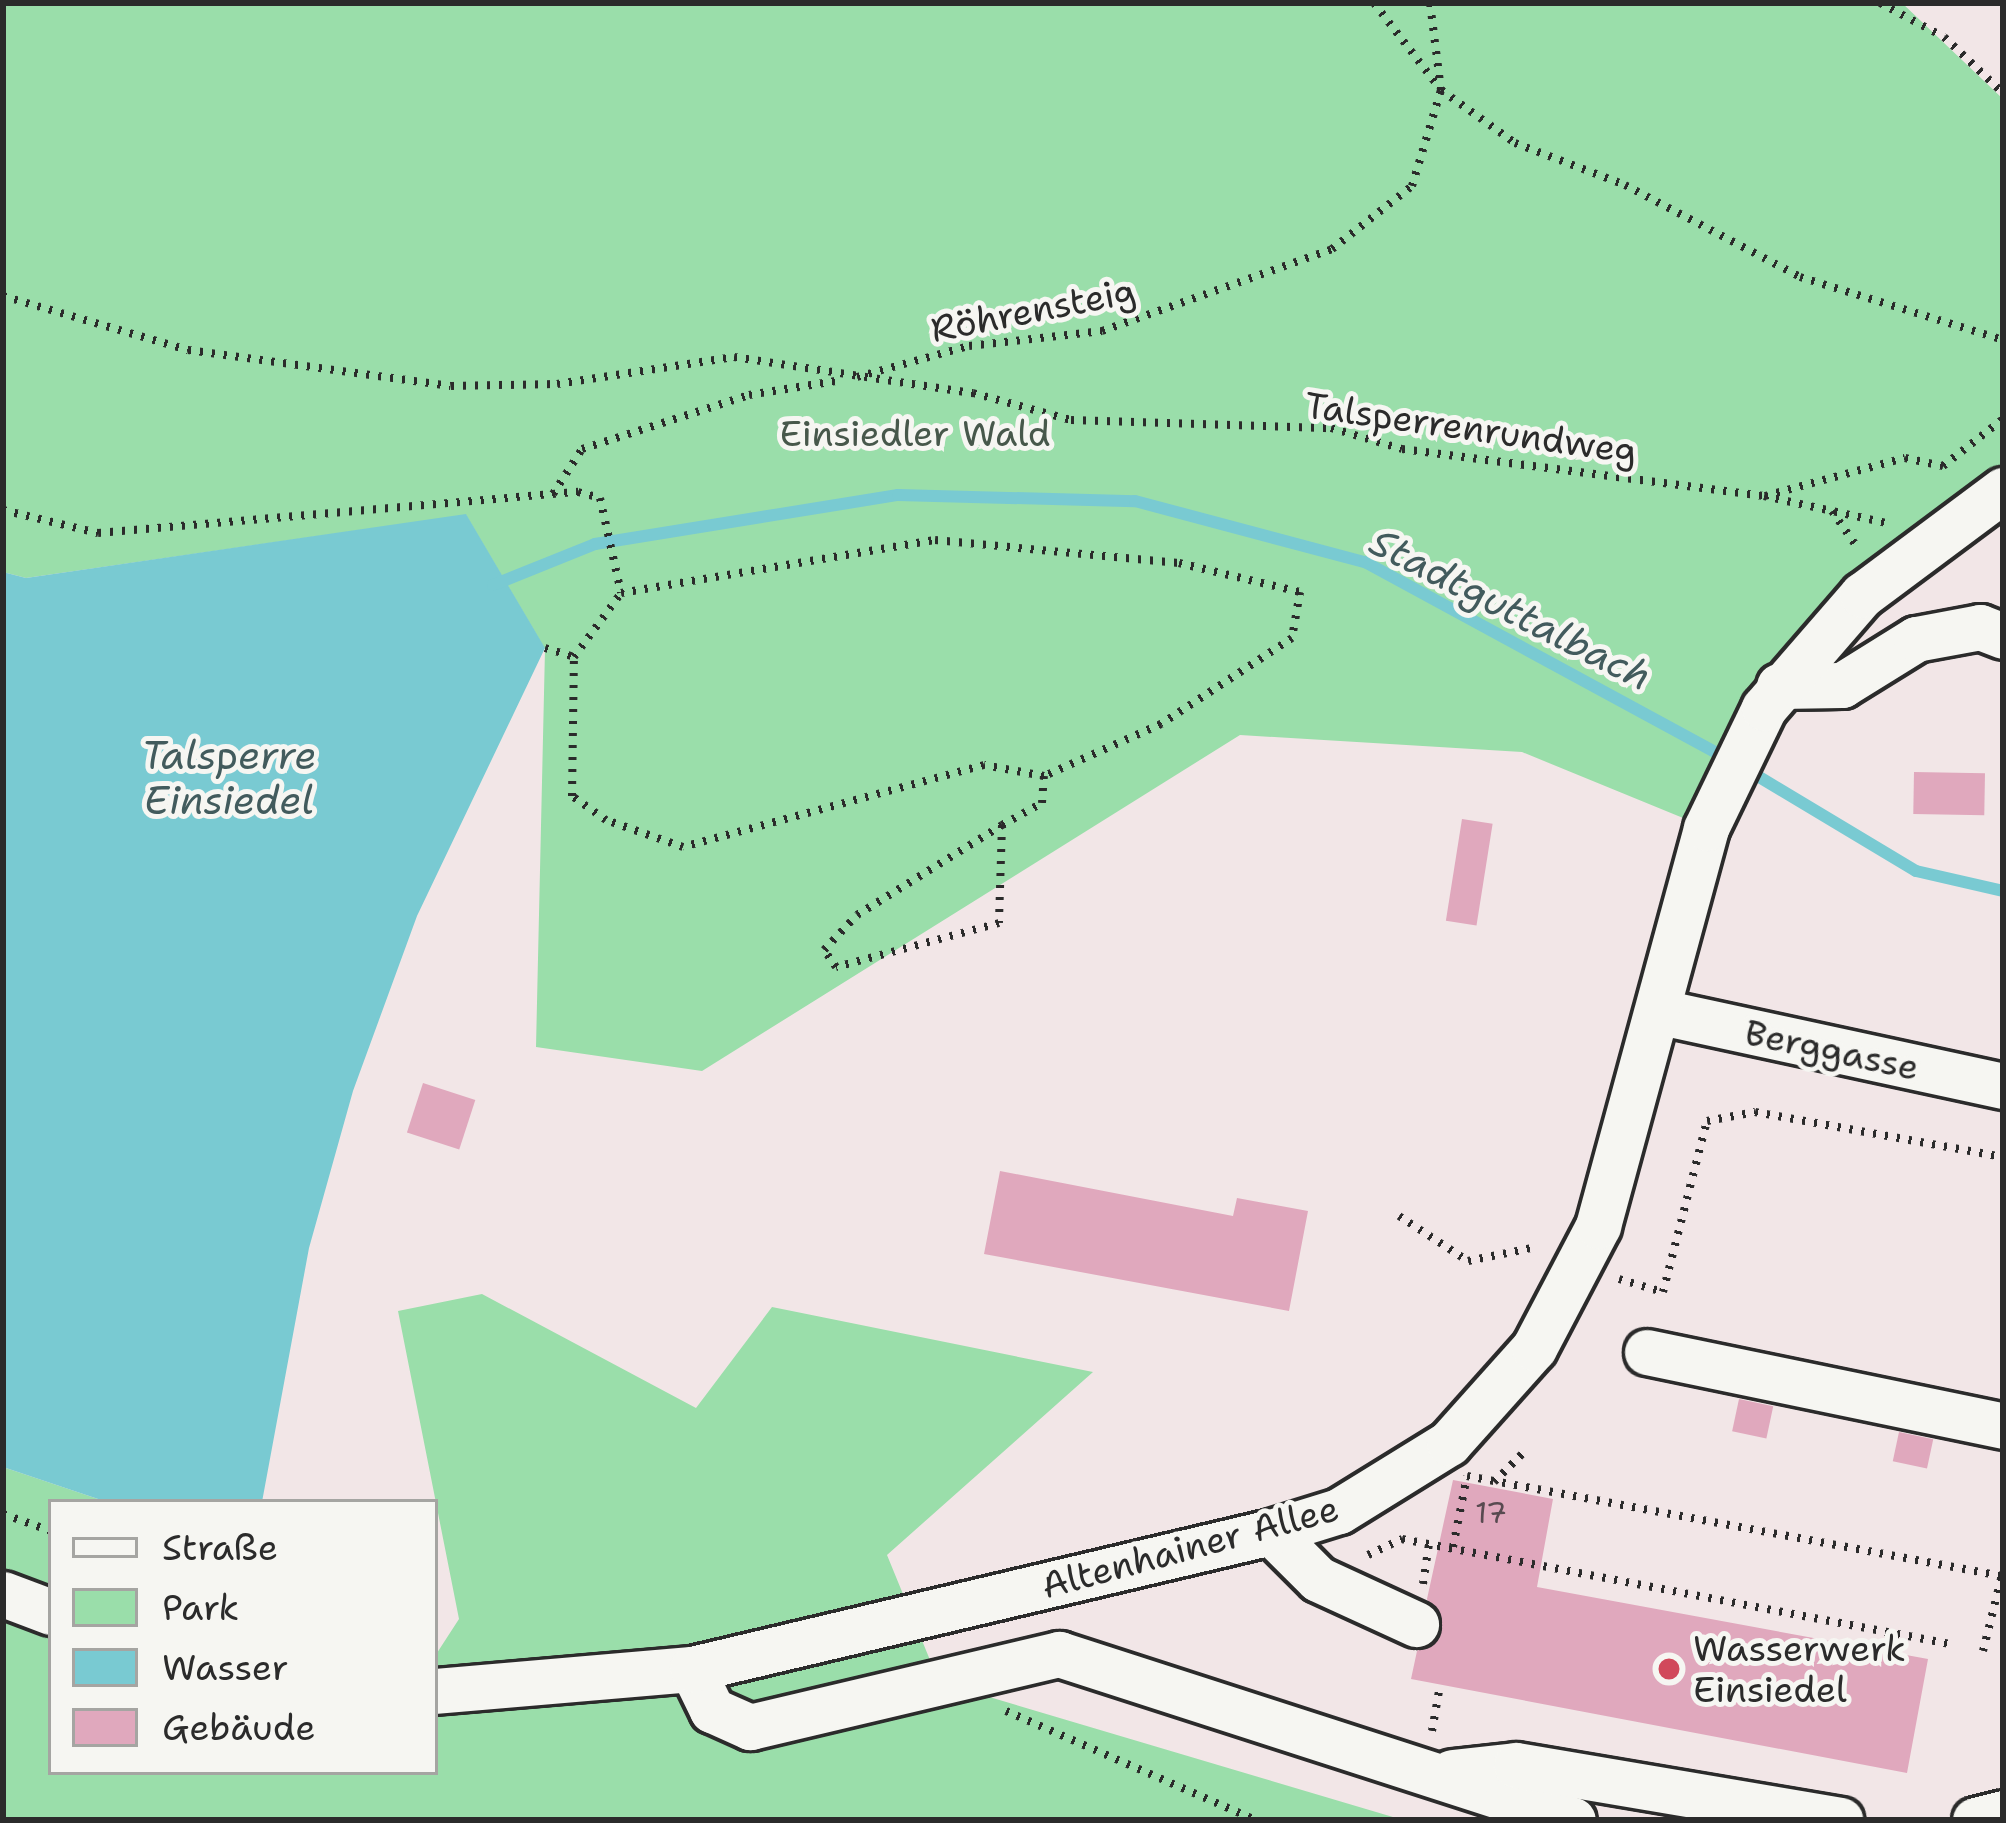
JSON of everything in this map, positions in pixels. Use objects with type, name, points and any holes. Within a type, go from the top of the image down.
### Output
[{"type":"street","name":"Altenhainer Allee","points":[[438,1691],[692,1669],[1271,1532],[1340,1511],[1449,1442],[1534,1348],[1598,1226],[1661,1012],[1706,827],[1772,697],[1862,595],[2003,490]]},
{"type":"street","points":[[1772,697],[1842,685],[1916,639],[1991,632]]},
{"type":"street","name":"Berggasse","points":[[1661,1012],[2003,1086]]},
{"type":"street","points":[[1647,1352],[2003,1426]]},
{"type":"street","points":[[1271,1532],[1318,1579],[1416,1624]]},
{"type":"street","points":[[3,1594],[48,1611]]},
{"type":"street","points":[[692,1669],[712,1710],[750,1727],[1059,1654],[1434,1755],[1840,1820]]},
{"type":"street","points":[[1434,1755],[1573,1820]]},
{"type":"path","points":[[1374,3],[1441,90],[1515,143],[1625,184],[1800,277],[2003,340]]},
{"type":"path","name":"Röhrensteig","points":[[553,494],[582,449],[749,395],[849,379],[969,346],[1102,331],[1332,249],[1412,186],[1441,90],[1430,3]]},
{"type":"path","points":[[1880,3],[1944,38],[2003,93]]},
{"type":"path","name":"Talsperrenrundweg","points":[[3,296],[188,350],[451,386],[556,384],[734,357],[849,379],[973,393],[1070,420],[1331,428],[1402,449],[1764,496],[1938,534]]},
{"type":"path","points":[[1764,496],[1905,458],[1943,466],[2003,419]]},
{"type":"path","points":[[3,510],[98,532],[553,494],[600,498],[621,593]]},
{"type":"path","points":[[934,540],[1179,563],[1300,592],[1292,638],[1161,724],[1044,776],[984,765],[683,847],[606,820],[572,796],[574,657],[621,593],[934,540]]},
{"type":"path","points":[[544,648],[574,657]]},
{"type":"path","points":[[1002,825],[999,923],[836,967],[824,950],[857,915],[1002,825],[1042,803],[1044,776]]},
{"type":"path","points":[[1619,1280],[1663,1292],[1707,1121],[1755,1112],[2003,1157]]},
{"type":"path","points":[[1399,1216],[1468,1261],[1536,1247]]},
{"type":"path","points":[[1494,1482],[1526,1450]]},
{"type":"path","points":[[1453,1548],[1467,1476],[2002,1573],[1983,1651]]},
{"type":"path","points":[[3,1514],[48,1531]]},
{"type":"path","points":[[1318,1579],[1402,1539],[1951,1644]]},
{"type":"path","points":[[939,1682],[1255,1820]]},
{"type":"path","points":[[1434,1755],[1440,1685]]},
{"type":"green space","name":"Einsiedler Wald","points":[[3,3],[1902,3],[2003,99],[2003,482],[1940,525],[1688,820],[1522,752],[1240,735],[702,1071],[536,1047],[545,649],[466,515],[26,578],[3,572]]},
{"type":"green space","points":[[482,1294],[696,1408],[772,1307],[1093,1372],[887,1555],[939,1682],[1403,1820],[3,1820],[3,1467],[98,1499],[48,1499],[48,1775],[438,1775],[438,1651],[459,1619],[398,1311]]},
{"type":"water","name":"Talsperre Einsiedel","points":[[466,514],[545,648],[417,916],[353,1091],[309,1248],[263,1499],[98,1499],[3,1467],[3,572],[26,578]]},
{"type":"building","points":[[1914,772],[1985,773],[1984,815],[1913,814]]},
{"type":"building","points":[[1462,819],[1493,824],[1477,926],[1446,921]]},
{"type":"building","points":[[423,1083],[475,1100],[459,1149],[407,1132]]},
{"type":"building","points":[[1000,1171],[1233,1216],[1237,1198],[1308,1211],[1289,1311],[984,1254]]},
{"type":"building","points":[[1739,1399],[1773,1406],[1766,1439],[1732,1431]]},
{"type":"building","points":[[1899,1432],[1933,1439],[1927,1469],[1893,1461]]},
{"type":"building","name":"Wasserwerk Einsiedel","points":[[1453,1480],[1553,1499],[1537,1587],[1928,1659],[1907,1773],[1411,1679],[1417,1651],[1441,1634],[1427,1599]]},
{"type":"waterway","name":"Stadtguttalbach","points":[[493,585],[595,544],[898,495],[1135,501],[1365,562],[1728,759]]},
{"type":"waterway","name":"Stadtguttalbach","points":[[1746,769],[1916,871],[2003,891]]},
{"type":"place","name":"Wasserwerk Einsiedel","points":[[1669,1669]]}]
